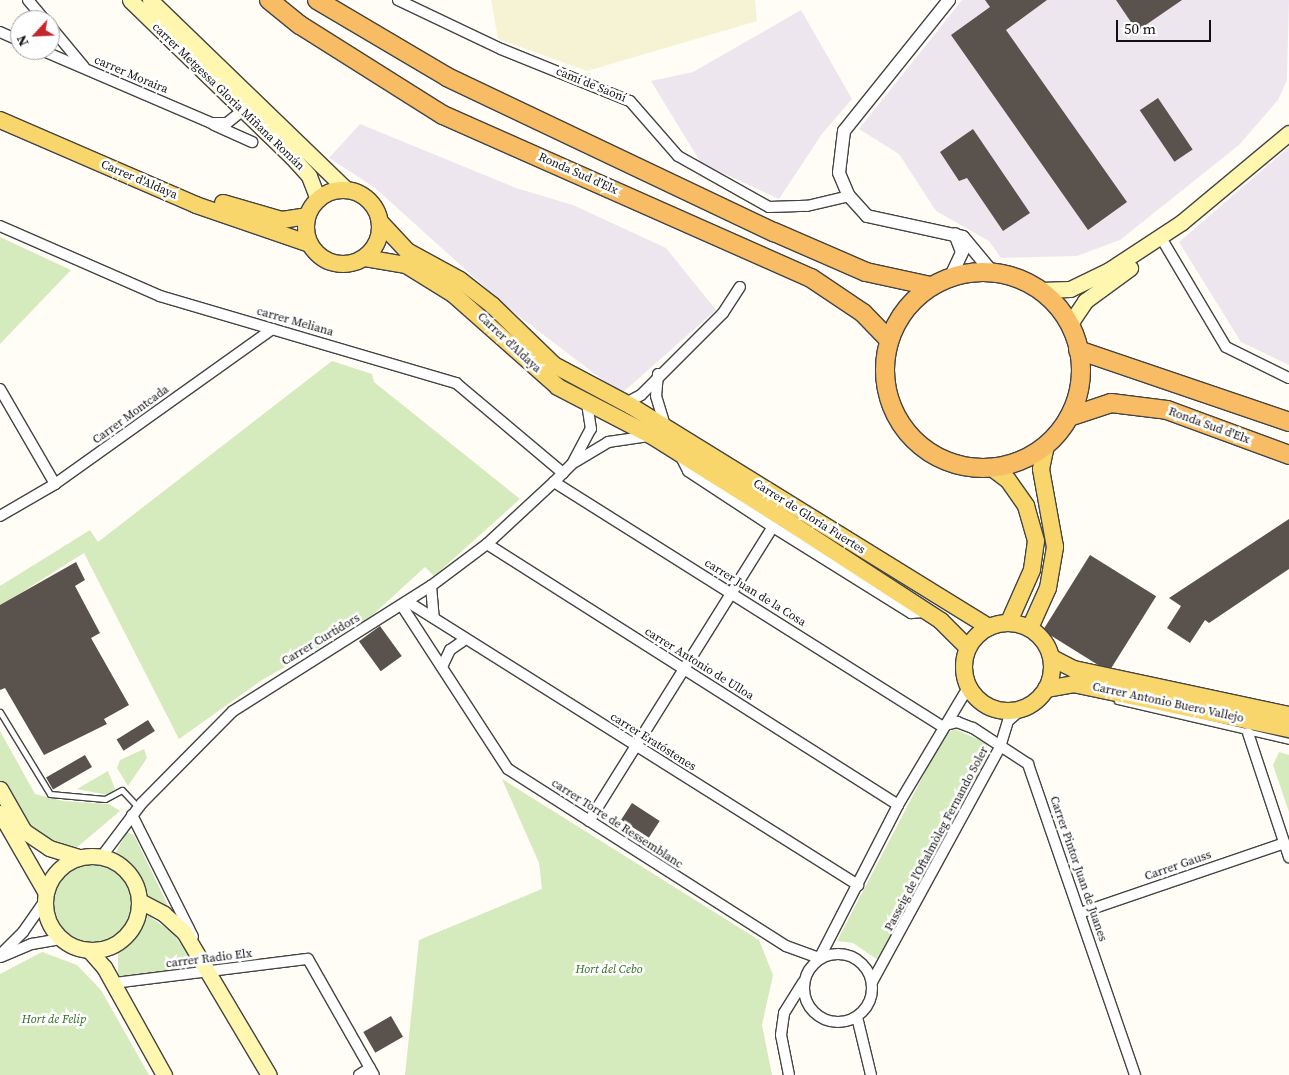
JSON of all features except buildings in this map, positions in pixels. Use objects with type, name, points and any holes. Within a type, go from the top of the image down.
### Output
[{"type":"highway","name":"Ronda Sud d'Elx","points":[[269,0],[300,25],[443,114],[811,278],[863,313],[889,340]]},
{"type":"highway","points":[[317,0],[447,77],[774,232],[866,272],[931,286]]},
{"type":"highway","points":[[992,272],[1038,290],[1069,325],[1078,350],[1077,396],[1069,417],[1046,445],[1021,461],[992,468],[960,466],[930,453],[906,432],[890,404],[884,372],[889,340],[905,309],[931,286],[951,276],[992,272]]},
{"type":"highway","points":[[1078,350],[1289,422]]},
{"type":"highway","name":"Ronda Sud d'Elx","points":[[1069,417],[1111,403],[1167,410],[1289,455]]},
{"type":"main road","name":"carrer Metgessa Gloria Miñana Román","points":[[130,0],[303,170],[318,199]]},
{"type":"main road","name":"carrer Metgessa Gloria Miñana Román","points":[[150,0],[346,190]]},
{"type":"main road","name":"Carrer d'Aldaya","points":[[0,109],[220,202],[282,220],[307,216]]},
{"type":"main road","name":"Carrer d'Aldaya","points":[[0,120],[196,205],[310,244]]},
{"type":"main road","points":[[1069,325],[1085,301],[1217,195],[1289,132]]},
{"type":"main road","points":[[346,190],[373,204],[381,223],[378,243],[365,258],[334,264],[310,244],[307,216],[318,199],[346,190]]},
{"type":"main road","name":"Carrer d'Aldaya","points":[[381,223],[407,250],[460,280],[492,305],[554,365],[628,405]]},
{"type":"main road","points":[[1038,290],[1070,289],[1162,239]]},
{"type":"main road","name":"Carrer d'Aldaya","points":[[365,258],[406,266],[453,294],[527,362],[587,405],[652,436]]},
{"type":"main road","name":"Carrer de Gloria Fuertes","points":[[628,405],[989,626]]},
{"type":"main road","name":"Carrer de Gloria Fuertes","points":[[652,436],[927,612],[956,632],[968,648]]},
{"type":"main road","points":[[1030,628],[1048,588],[1055,547],[1041,469],[1046,445]]},
{"type":"main road","points":[[992,468],[1008,480],[1026,506],[1036,541],[1032,570],[1009,622]]},
{"type":"main road","points":[[1009,622],[1030,628],[1044,640],[1052,658],[1046,689],[1022,709],[992,707],[969,686],[964,668],[968,648],[989,626],[1009,622]]},
{"type":"main road","name":"Carrer Antonio Buero Vallejo","points":[[1052,658],[1074,669],[1289,715]]},
{"type":"main road","name":"Carrer Antonio Buero Vallejo","points":[[1046,689],[1073,684],[1289,729]]},
{"type":"main road","points":[[0,789],[24,830],[49,848],[78,857],[102,856],[127,870],[140,901],[164,914],[184,932],[211,971],[269,1075]]},
{"type":"main road","points":[[0,813],[46,897],[49,922],[61,939],[89,950],[114,983],[164,1075]]},
{"type":"main road","points":[[46,897],[53,876],[78,857]]},
{"type":"main road","points":[[89,950],[118,943],[130,932],[140,901]]},
{"type":"street","points":[[28,0],[36,10]]},
{"type":"street","name":"camí de Saoní","points":[[398,0],[501,49],[630,100],[678,156],[769,207],[808,206],[849,196]]},
{"type":"street","points":[[949,0],[844,131],[840,173],[849,196],[857,208],[880,222],[955,234],[974,246],[992,272]]},
{"type":"street","points":[[60,42],[87,70]]},
{"type":"street","name":"carrer Moraira","points":[[60,58],[252,142]]},
{"type":"street","points":[[211,124],[228,122],[242,111]]},
{"type":"street","name":"carrer Meliana","points":[[0,226],[160,296],[456,383],[564,473]]},
{"type":"street","points":[[951,276],[962,252],[955,234]]},
{"type":"street","points":[[1162,239],[1226,347],[1289,378]]},
{"type":"street","points":[[628,405],[641,395],[659,373],[723,313],[740,287]]},
{"type":"street","name":"Carrer Montcada","points":[[0,516],[55,484],[272,329]]},
{"type":"street","points":[[659,373],[656,396],[666,427]]},
{"type":"street","points":[[0,389],[55,484]]},
{"type":"street","name":"Carrer Curtidors","points":[[102,856],[135,811],[233,711],[431,586],[487,544],[564,473],[572,464],[591,429],[587,405]]},
{"type":"street","name":"Carrer Curtidors","points":[[572,464],[612,441],[652,436]]},
{"type":"street","name":"Carrer de Gloria Fuertes","points":[[679,454],[688,471],[773,527],[911,613],[927,612]]},
{"type":"street","name":"carrer Juan de la Cosa","points":[[554,482],[942,726]]},
{"type":"street","points":[[589,821],[773,527]]},
{"type":"street","name":"carrer Antonio de Ulloa","points":[[487,544],[898,805]]},
{"type":"street","points":[[431,586],[434,618]]},
{"type":"street","name":"carrer Eratóstenes","points":[[405,604],[434,618],[858,885]]},
{"type":"street","name":"carrer Torre de Ressemblanc","points":[[405,604],[442,667],[508,769],[786,946],[819,958]]},
{"type":"street","points":[[442,667],[450,650],[466,639]]},
{"type":"street","points":[[790,1075],[780,1035],[784,1013],[819,958],[898,805],[942,726],[969,686]]},
{"type":"street","name":"Passeig de l'Oftalmòleg Fernando Soler","points":[[872,982],[1000,748],[1008,721],[1022,709]]},
{"type":"street","name":"Carrer Pintor Juan de Juanes","points":[[942,726],[957,722],[1028,764],[1135,1075]]},
{"type":"street","points":[[1248,733],[1289,857]]},
{"type":"street","points":[[135,811],[211,971]]},
{"type":"street","name":"Carrer Gauss","points":[[1080,913],[1284,843]]},
{"type":"street","points":[[0,956],[23,932],[46,897]]},
{"type":"street","points":[[0,956],[32,944],[61,939]]},
{"type":"street","points":[[803,982],[810,1010],[823,1020],[846,1022],[857,1017],[869,1004],[872,982],[865,966],[852,956],[837,953],[819,958]]},
{"type":"street","name":"carrer Radio Elx","points":[[114,983],[308,959],[372,1072]]},
{"type":"street","points":[[857,1017],[871,1075]]},
{"type":"street","points":[[359,1075],[372,1072]]},
{"type":"lane","points":[[1095,688],[1112,700],[1289,741]]},
{"type":"lane","points":[[0,712],[50,794],[105,799],[122,790],[135,811]]},
{"type":"shaded area","points":[[491,0],[755,0],[757,21],[587,71],[498,39]]},
{"type":"shaded area","points":[[962,0],[1289,0],[1287,80],[1278,100],[1239,145],[1120,240],[1077,256],[1001,258],[989,241],[936,211],[899,154],[859,129]]},
{"type":"shaded area","points":[[801,10],[852,99],[822,134],[779,199],[701,163],[651,81],[693,72]]},
{"type":"shaded area","points":[[360,124],[516,188],[573,205],[666,248],[716,310],[621,394],[507,307],[374,187],[329,158]]},
{"type":"shaded area","points":[[1289,147],[1289,365],[1241,342],[1179,242]]},
{"type":"green space","points":[[0,237],[71,270],[0,344]]},
{"type":"green space","points":[[332,361],[372,374],[374,382],[520,499],[434,576],[425,567],[367,620],[262,680],[179,739],[84,553],[0,606],[0,586],[90,530],[98,542]]},
{"type":"green space","points":[[955,729],[986,743],[990,756],[878,960],[853,943],[837,941],[945,734]]},
{"type":"green space","points":[[0,731],[35,794],[63,801],[109,804],[120,811],[75,849],[35,834],[0,781]]},
{"type":"green space","points":[[144,749],[147,758],[128,786],[117,768],[120,760]]},
{"type":"green space","points":[[1279,752],[1289,755],[1289,812],[1273,765]]},
{"type":"green space","points":[[108,771],[115,789],[108,795],[77,789]]},
{"type":"green space","name":"Hort del Cebo","points":[[502,779],[759,940],[773,975],[762,1025],[772,1075],[405,1075],[419,940],[542,889],[539,863]]},
{"type":"green space","points":[[127,832],[134,835],[172,914],[149,897],[140,874],[116,852]]},
{"type":"green space","points":[[93,864],[108,867],[121,875],[129,888],[132,903],[129,918],[121,931],[108,939],[93,942],[78,939],[65,931],[57,918],[54,903],[57,888],[65,875],[78,867]]},
{"type":"green space","points":[[146,914],[173,933],[198,968],[118,977],[118,950],[141,929]]},
{"type":"green space","name":"Hort de Felip","points":[[42,952],[77,965],[101,990],[149,1075],[0,1075],[0,974]]}]
